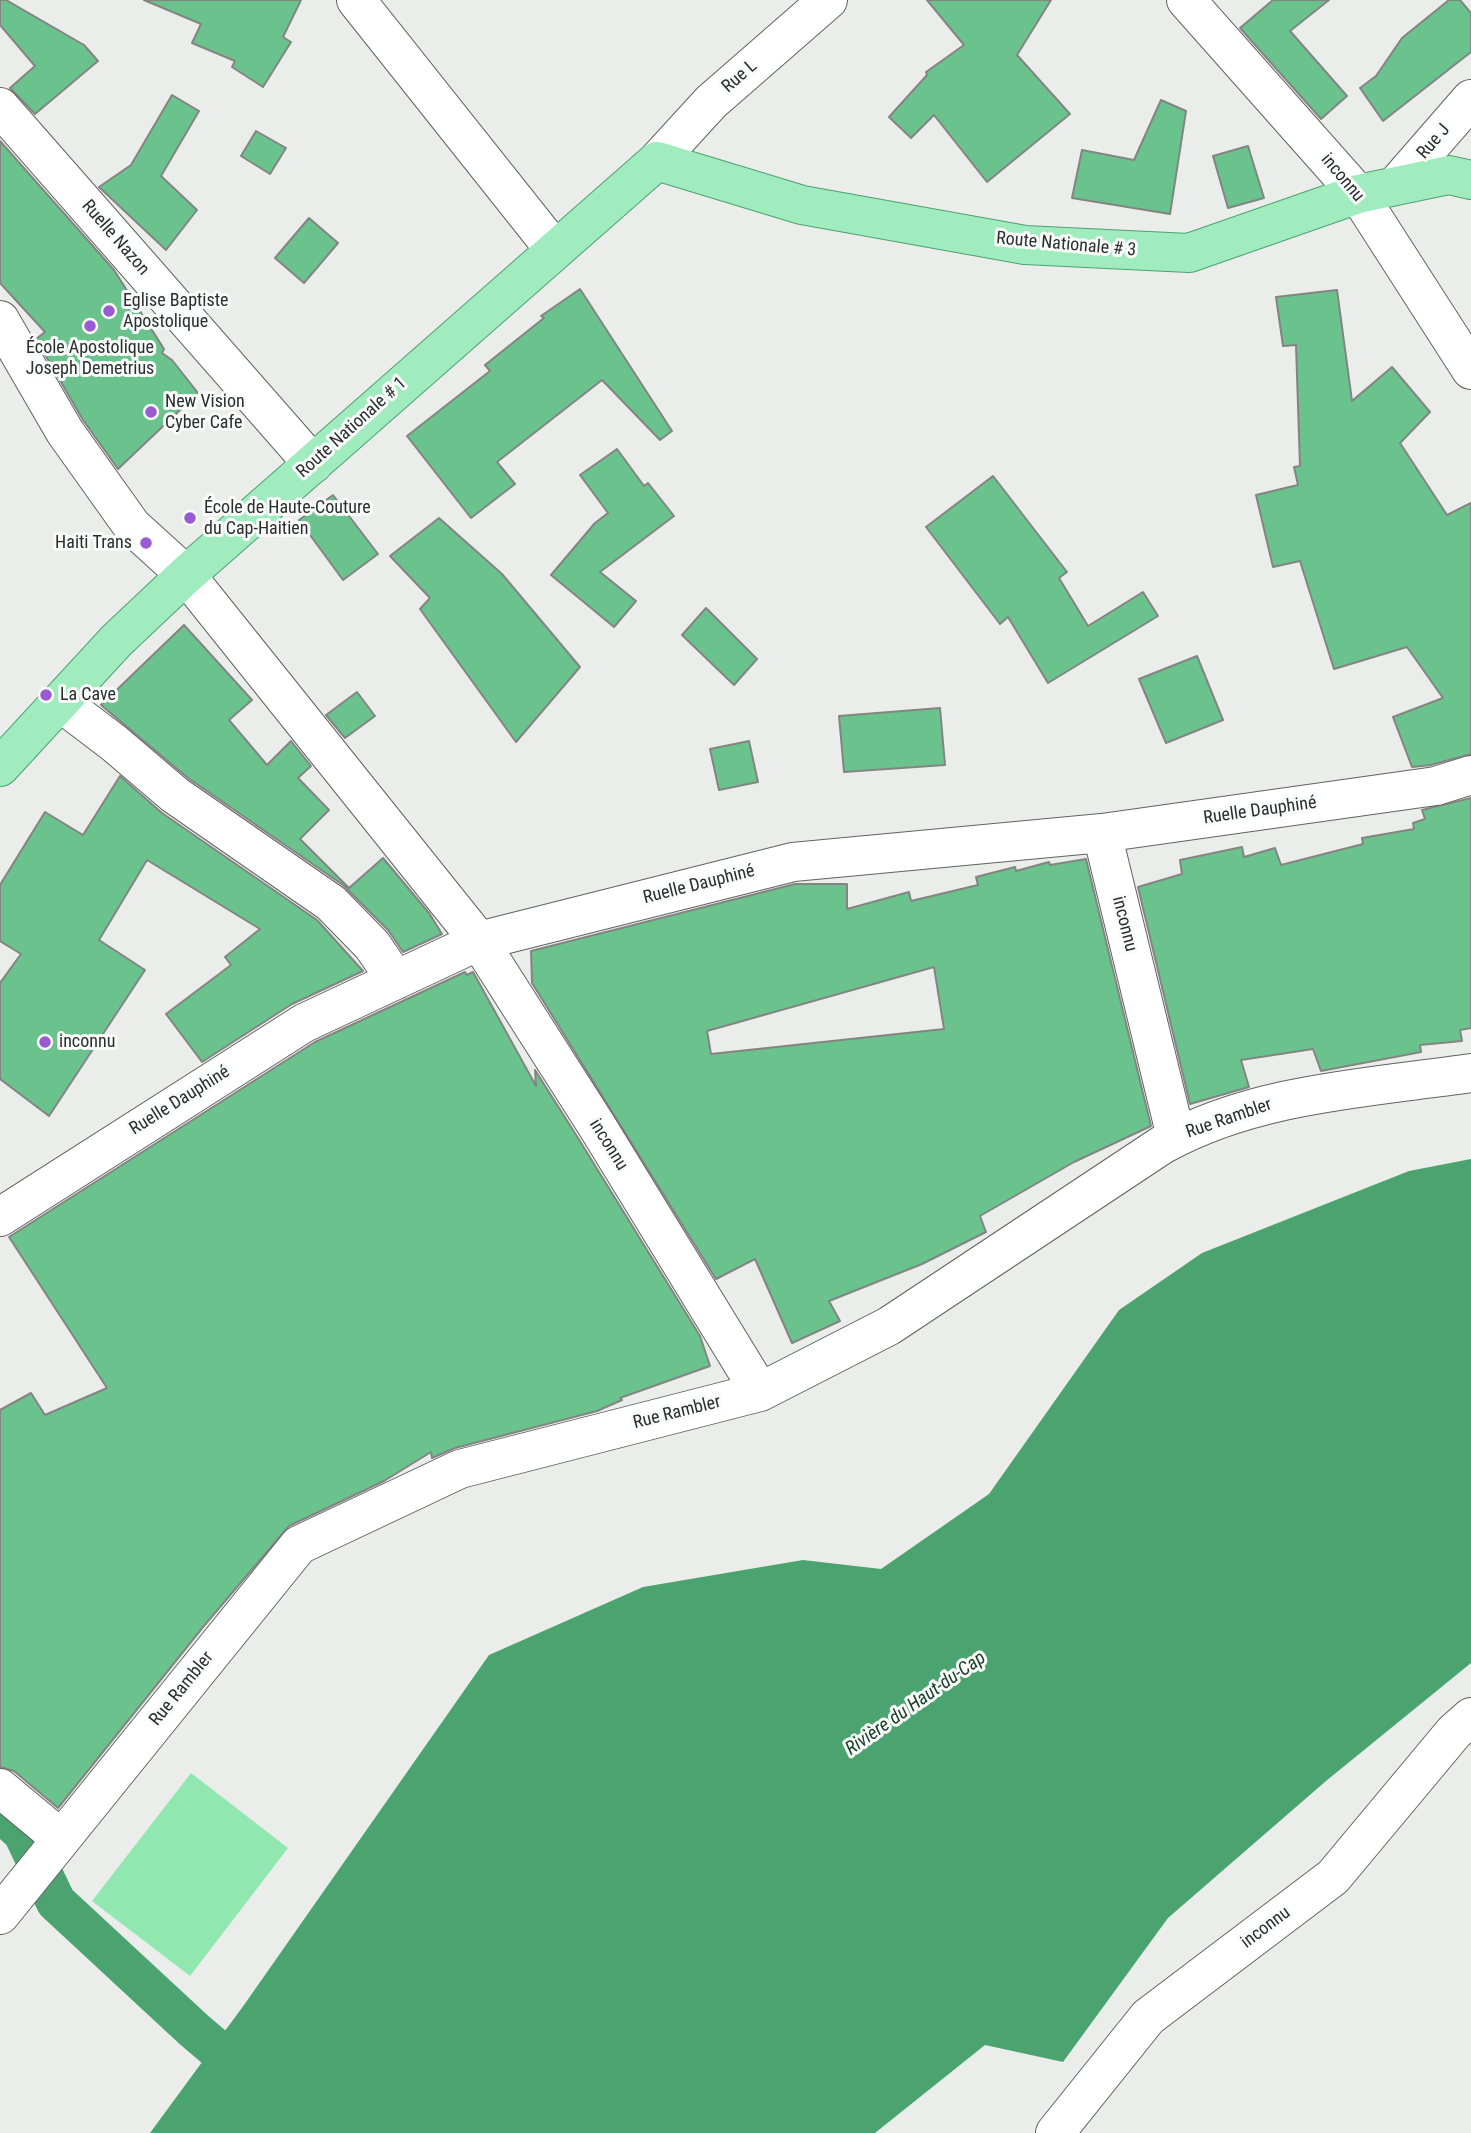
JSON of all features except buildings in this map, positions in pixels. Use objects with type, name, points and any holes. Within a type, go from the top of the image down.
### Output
[{"type":"main road","name":"Route Nationale # 1","points":[[0,767],[117,640],[186,575],[657,161]]},
{"type":"main road","name":"Route Nationale # 3","points":[[657,161],[802,205],[972,236],[1025,245],[1189,253],[1358,194],[1449,175],[1471,180]]},
{"type":"street","points":[[356,0],[554,249]]},
{"type":"street","name":"Rue L","points":[[657,161],[711,102],[828,0]]},
{"type":"street","name":"inconnu","points":[[1190,2],[1358,194],[1471,370]]},
{"type":"street","name":"Rue J","points":[[1397,184],[1471,99]]},
{"type":"street","name":"Ruelle Nazon","points":[[0,107],[313,464]]},
{"type":"street","name":"inconnu","points":[[0,320],[65,432],[132,526],[186,575],[479,941],[597,1126],[760,1392]]},
{"type":"street","points":[[60,702],[175,795],[331,903],[372,945],[396,980]]},
{"type":"street","name":"Ruelle Dauphiné","points":[[0,1217],[304,1023],[479,941],[793,862],[1102,833],[1437,786],[1471,775]]},
{"type":"street","name":"inconnu","points":[[1102,833],[1176,1138]]},
{"type":"street","name":"Rue Rambler","points":[[0,1915],[299,1545],[460,1469],[760,1392],[889,1326],[1198,1126],[1271,1103],[1471,1073]]},
{"type":"street","name":"inconnu","points":[[1055,2133],[1149,2017],[1333,1877],[1454,1732],[1471,1717]]},
{"type":"street","points":[[0,1788],[60,1838]]},
{"type":"shaded area","points":[[191,1773],[288,1848],[190,1976],[92,1901]]},
{"type":"water","name":"Rivière du Haut-du-Cap","points":[[1471,1159],[1471,1663],[1326,1781],[1168,1918],[1063,2062],[985,2045],[875,2133],[150,2133],[244,2005],[489,1655],[643,1587],[803,1560],[881,1569],[989,1494],[1119,1310],[1202,1253],[1409,1171]]},
{"type":"waterway","points":[[0,1812],[23,1833],[56,1902],[194,2030],[315,2133]]},
{"type":"place","name":"Eglise Baptiste Apostolique","points":[[109,311]]},
{"type":"place","name":"École Apostolique Joseph Demetrius","points":[[90,326]]},
{"type":"place","name":"New Vision Cyber Cafe","points":[[151,412]]},
{"type":"place","name":"École de Haute-Couture du Cap-Haitien","points":[[190,518]]},
{"type":"place","name":"Haiti Trans","points":[[146,543]]},
{"type":"place","name":"La Cave","points":[[46,695]]},
{"type":"place","name":"inconnu","points":[[45,1042]]}]
